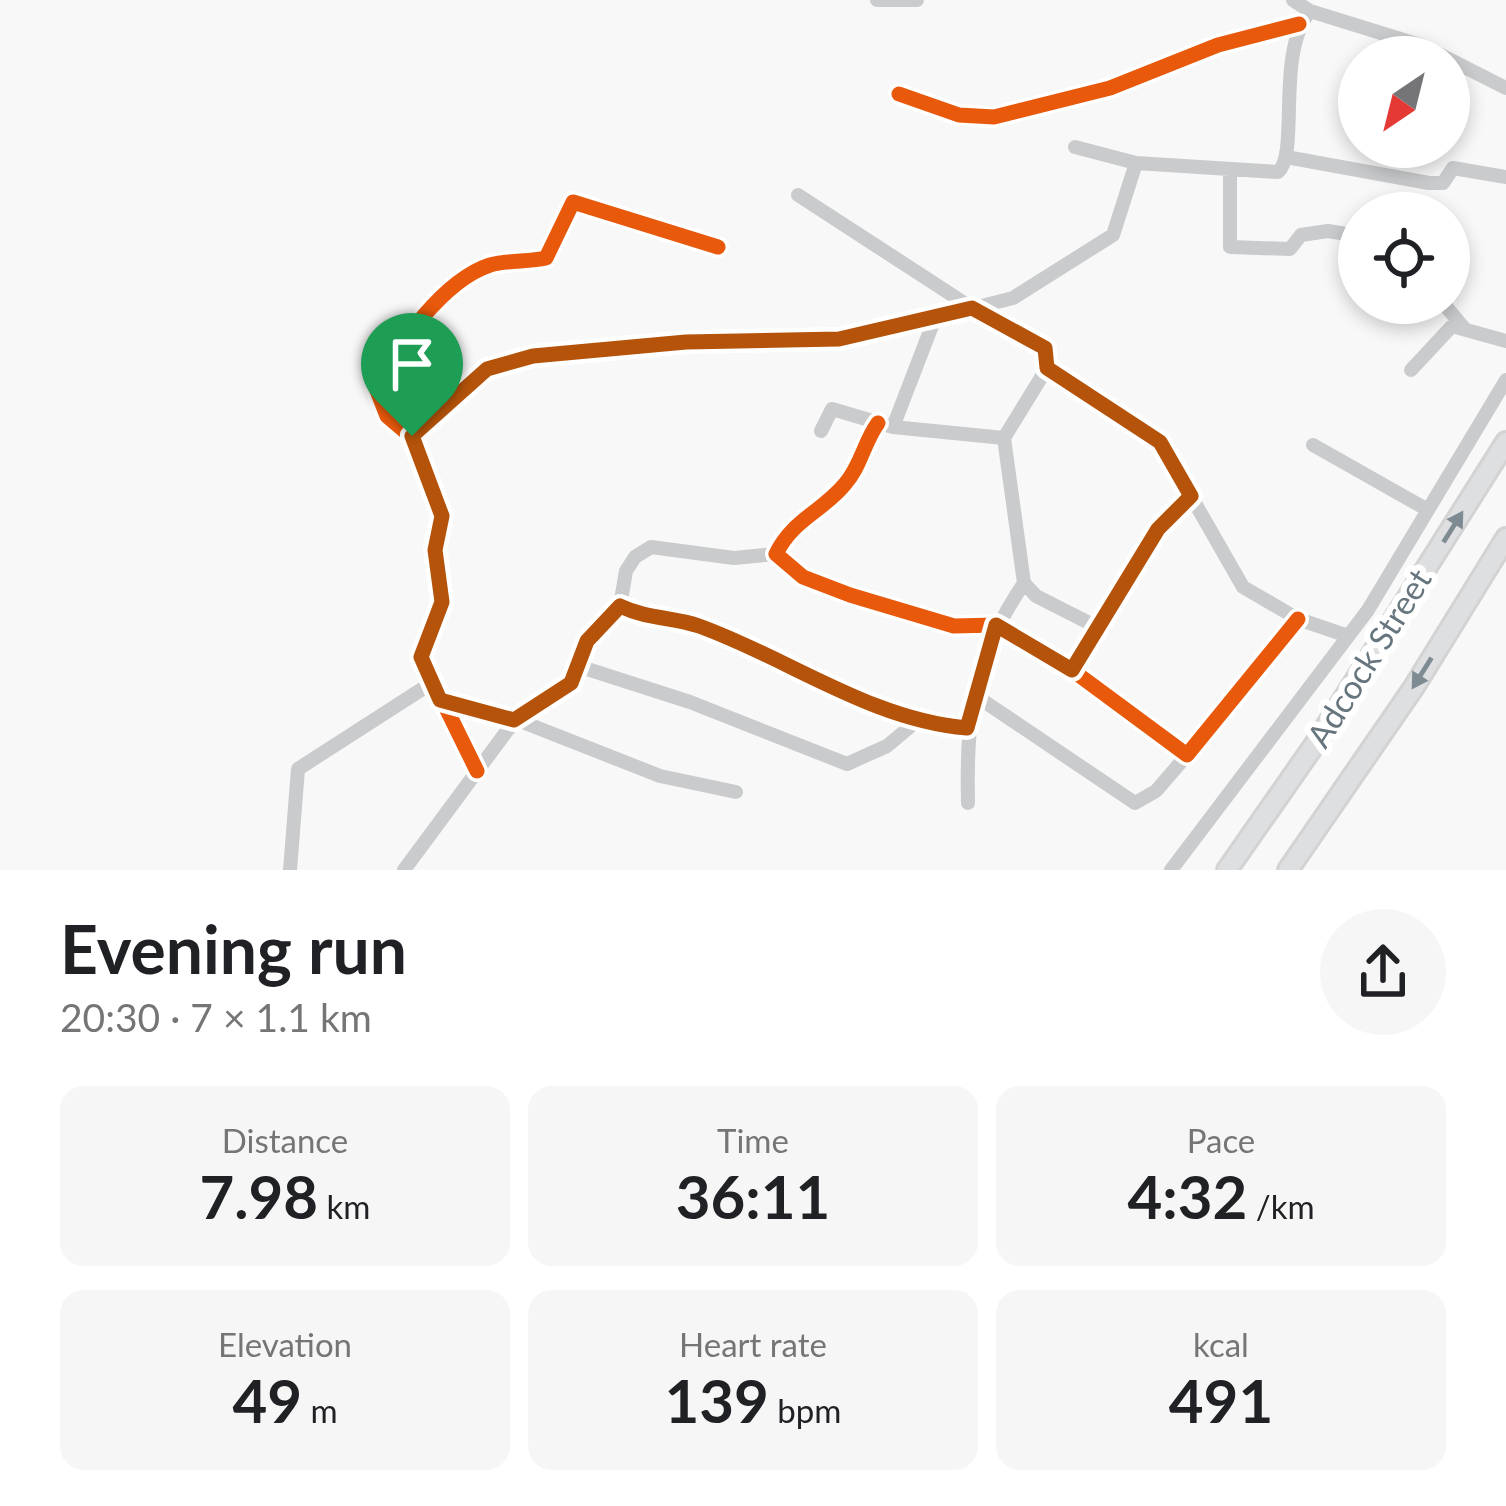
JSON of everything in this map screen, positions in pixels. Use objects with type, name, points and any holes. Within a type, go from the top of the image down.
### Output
[{"type":"main road","name":"Adcock Street","points":[[1227,870],[1315,744],[1506,442]]},
{"type":"main road","name":"Adcock Street","points":[[1288,870],[1405,701],[1506,538]]},
{"type":"street","points":[[877,0],[916,0]]},
{"type":"street","points":[[1293,0],[1310,11],[1423,46],[1506,88]]},
{"type":"street","points":[[1075,147],[1136,163],[1278,172],[1286,157],[1290,53],[1299,24],[1310,11]]},
{"type":"street","points":[[899,94],[959,116],[994,117],[1110,88],[1218,45],[1299,24]]},
{"type":"street","points":[[1286,157],[1429,183],[1443,183],[1454,168],[1506,177]]},
{"type":"street","points":[[412,436],[487,369],[533,356],[704,341],[839,339],[1013,298],[1113,235],[1136,163]]},
{"type":"street","points":[[1230,172],[1230,247],[1290,250],[1301,235],[1338,234]]},
{"type":"street","points":[[798,195],[972,308],[1045,348],[1047,368],[1004,438],[1024,583],[1036,596],[1099,628]]},
{"type":"street","points":[[477,771],[430,684],[421,657],[442,602],[435,550],[442,516],[412,436],[387,416],[376,388],[408,332],[478,271],[547,258],[573,202],[718,248]]},
{"type":"street","points":[[776,554],[801,518],[839,491],[856,471],[886,425],[935,318]]},
{"type":"street","points":[[1461,324],[1465,328]]},
{"type":"street","points":[[1412,370],[1447,328],[1465,328],[1506,341]]},
{"type":"street","points":[[1047,368],[1160,442],[1243,586],[1298,620],[1348,636]]},
{"type":"street","points":[[1172,870],[1348,636],[1506,380]]},
{"type":"street","points":[[821,431],[832,409],[886,425],[1004,438]]},
{"type":"street","points":[[1313,445],[1428,510]]},
{"type":"street","points":[[1072,670],[1158,529],[1191,496]]},
{"type":"street","points":[[404,870],[514,720],[571,683],[581,667],[587,641],[620,606],[626,571],[651,547],[734,558],[776,554],[803,577],[850,595],[954,626],[996,625],[1072,670],[1186,755]]},
{"type":"street","points":[[968,803],[967,728],[973,694],[996,625],[1024,583]]},
{"type":"street","points":[[620,606],[656,621],[696,625],[918,720],[967,728]]},
{"type":"street","points":[[973,694],[1136,803],[1156,791],[1298,620]]},
{"type":"street","points":[[581,667],[690,702],[847,764],[887,746],[918,720]]},
{"type":"street","points":[[290,870],[298,769],[430,684]]},
{"type":"street","points":[[440,700],[514,720],[660,776],[736,792]]},
{"type":"cycle path","points":[[899,94],[959,115],[994,117],[1110,88],[1218,45],[1299,24]]},
{"type":"cycle path","points":[[477,771],[421,657],[443,602],[435,538],[442,516],[414,439],[387,416],[376,388],[409,335],[456,285],[490,265],[546,258],[573,202],[718,247]]},
{"type":"cycle path","points":[[878,423],[845,484],[790,533],[776,554],[803,577],[954,626],[996,625],[1072,670],[1187,755],[1298,619]]},
{"type":"route","points":[[972,308],[1045,348],[1047,368],[1160,442],[1191,496],[1158,529],[1072,670],[996,625],[968,711],[967,728],[918,720],[696,625],[656,621],[620,606],[587,641],[581,667],[571,683],[514,720],[440,700],[430,684],[421,657],[426,632],[442,602],[435,538],[442,516],[412,436],[487,369],[533,356],[722,340],[839,339],[972,308]]}]
